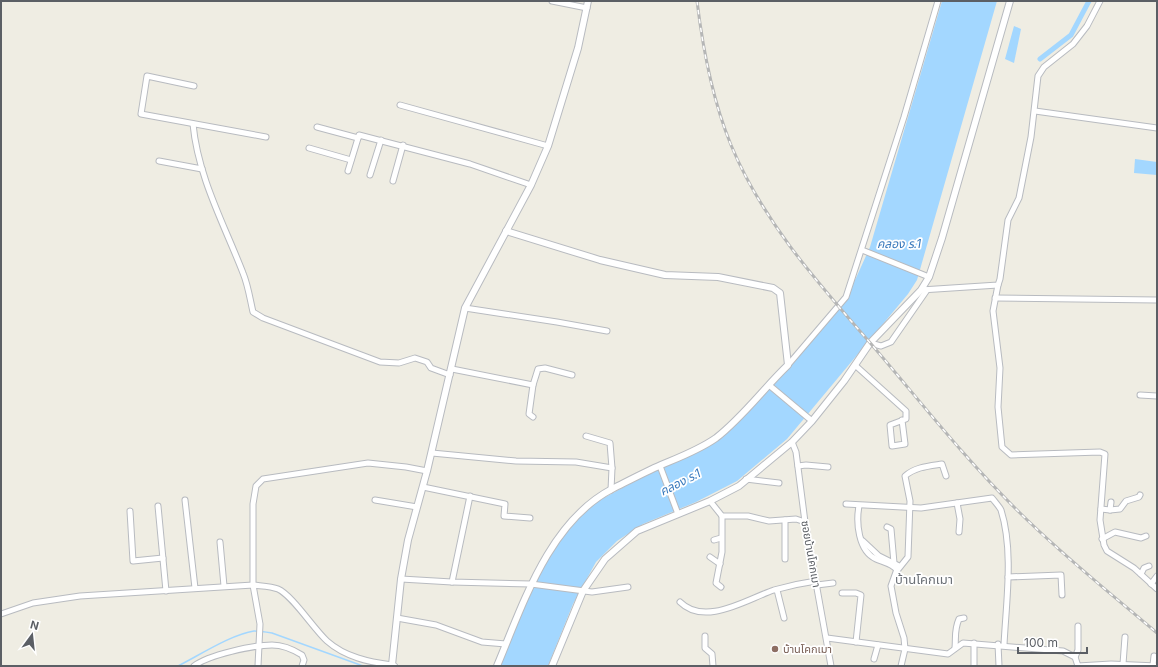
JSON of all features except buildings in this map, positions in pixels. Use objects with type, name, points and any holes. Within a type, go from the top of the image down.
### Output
[{"type":"street","points":[[552,1],[587,8]]},
{"type":"street","points":[[1,614],[33,603],[80,596],[253,585],[277,589],[288,595],[305,618],[327,641],[344,652],[366,662],[393,666],[401,579],[408,540],[432,453],[465,308],[531,185],[548,146],[578,48],[588,1]]},
{"type":"street","points":[[497,666],[531,584],[557,539],[590,502],[660,466],[685,456],[714,439],[741,417],[771,386],[846,297],[904,117],[938,1]]},
{"type":"street","points":[[870,344],[881,346],[891,342],[924,290],[942,238],[1010,1]]},
{"type":"street","points":[[1100,1],[1087,26],[1073,44],[1044,67],[1038,76],[1035,111],[1019,198],[1008,220],[1000,279],[993,311],[1000,368],[998,407],[1002,447],[1010,455],[1100,452],[1105,454],[1100,520],[1102,539],[1107,551],[1134,568],[1157,589]]},
{"type":"street","points":[[194,86],[147,76],[141,114],[266,137]]},
{"type":"street","points":[[400,105],[548,146]]},
{"type":"street","points":[[1035,111],[1157,128]]},
{"type":"street","points":[[193,124],[195,147],[209,191],[244,275],[253,312],[262,318],[364,356],[390,363],[415,358],[427,362],[431,368],[533,385]]},
{"type":"street","points":[[317,127],[358,138]]},
{"type":"street","points":[[348,171],[359,134],[470,164],[531,185]]},
{"type":"street","points":[[370,175],[381,140]]},
{"type":"street","points":[[393,181],[403,145]]},
{"type":"street","points":[[309,148],[351,160]]},
{"type":"street","points":[[159,161],[202,168]]},
{"type":"street","points":[[506,231],[600,260],[665,275],[718,277],[773,288],[780,293],[788,365]]},
{"type":"street","points":[[862,250],[929,277]]},
{"type":"street","points":[[552,666],[583,591],[605,559],[637,531],[710,501],[739,486],[792,442],[856,366],[870,344],[924,290],[998,285]]},
{"type":"street","points":[[995,298],[1157,300]]},
{"type":"street","points":[[465,308],[607,331]]},
{"type":"street","points":[[856,366],[905,409],[907,416],[890,425],[892,446],[905,444],[902,420]]},
{"type":"street","points":[[533,417],[529,414],[533,385],[540,368],[572,375]]},
{"type":"street","points":[[771,386],[810,419]]},
{"type":"street","points":[[1140,395],[1157,396]]},
{"type":"street","points":[[586,436],[610,443],[612,468],[611,490]]},
{"type":"street","name":"ซอยบ้านโคกเมา","points":[[792,442],[798,466],[816,583],[832,666]]},
{"type":"street","points":[[432,453],[516,462],[576,462],[612,468]]},
{"type":"street","points":[[258,666],[260,624],[253,585],[253,504],[256,486],[263,479],[368,463],[427,471]]},
{"type":"street","points":[[901,666],[905,649],[904,638],[896,613],[891,586],[893,578],[908,557],[910,501],[905,476],[911,471],[942,464],[946,476]]},
{"type":"street","points":[[798,466],[806,465],[828,467]]},
{"type":"street","points":[[660,466],[678,514]]},
{"type":"street","points":[[746,479],[779,483]]},
{"type":"street","points":[[423,487],[505,504],[504,516],[530,518]]},
{"type":"street","points":[[1101,509],[1120,509],[1126,501],[1140,497],[1140,495]]},
{"type":"street","points":[[452,582],[470,496]]},
{"type":"street","points":[[846,504],[909,508],[992,498],[1000,509],[1007,545],[1008,577],[1004,645]]},
{"type":"street","points":[[185,500],[195,588]]},
{"type":"street","points":[[375,500],[417,507]]},
{"type":"street","points":[[710,501],[722,516],[722,552],[716,583],[721,587]]},
{"type":"street","points":[[1110,510],[1111,502]]},
{"type":"street","points":[[957,503],[960,518],[959,532]]},
{"type":"street","points":[[158,506],[166,591]]},
{"type":"street","points":[[859,506],[857,519],[861,538],[867,553],[870,556],[899,568]]},
{"type":"street","points":[[130,511],[133,561],[163,558]]},
{"type":"street","points":[[722,516],[748,516],[769,520],[796,519],[806,522]]},
{"type":"street","points":[[785,520],[785,560]]},
{"type":"street","points":[[887,527],[891,529],[894,563]]},
{"type":"street","points":[[1102,539],[1115,532],[1141,538],[1146,536]]},
{"type":"street","points":[[714,540],[721,538]]},
{"type":"street","points":[[861,538],[880,556],[894,563],[899,568]]},
{"type":"street","points":[[220,542],[224,586]]},
{"type":"street","points":[[710,557],[720,564]]},
{"type":"street","points":[[1140,574],[1144,568],[1149,566]]},
{"type":"street","points":[[1008,577],[1061,575],[1062,595]]},
{"type":"street","points":[[1151,584],[1156,576]]},
{"type":"street","points":[[401,579],[531,584],[583,591],[608,591],[628,587]]},
{"type":"street","points":[[680,602],[687,608],[698,612],[712,612],[798,583],[833,583]]},
{"type":"street","points":[[777,590],[784,618]]},
{"type":"street","points":[[842,593],[856,593],[861,595],[856,642]]},
{"type":"street","points":[[397,618],[436,625],[482,642],[506,644]]},
{"type":"street","points":[[955,648],[955,626],[959,619],[964,618]]},
{"type":"street","points":[[1078,626],[1078,650],[1075,656],[1078,666],[1123,664],[1157,666]]},
{"type":"street","points":[[705,636],[705,648],[712,654],[713,666]]},
{"type":"street","points":[[1123,664],[1125,636]]},
{"type":"street","points":[[827,638],[948,654],[963,643],[974,643],[1063,651],[1075,656]]},
{"type":"street","points":[[974,643],[974,666]]},
{"type":"street","points":[[998,644],[999,666]]},
{"type":"street","points":[[194,666],[213,656],[259,646],[274,645],[299,653],[304,657],[302,666]]},
{"type":"street","points":[[874,659],[878,645]]},
{"type":"street","points":[[1153,666],[1154,656]]},
{"type":"water","name":"คลอง ร.1","points":[[942,1],[997,1],[917,280],[908,294],[787,439],[737,481],[696,502],[643,524],[617,541],[596,562],[573,604],[548,666],[499,666],[531,589],[560,539],[591,505],[657,469],[704,449],[746,414],[843,299],[856,278],[870,247]]},
{"type":"water","points":[[1014,26],[1021,29],[1014,63],[1005,59]]},
{"type":"water","points":[[1135,159],[1157,162],[1157,175],[1134,173]]},
{"type":"waterway","points":[[1040,59],[1071,35],[1089,1]]},
{"type":"waterway","points":[[178,666],[236,636],[254,631],[272,633],[363,666]]},
{"type":"railway","points":[[697,1],[709,74],[724,128],[744,173],[759,200],[793,251],[943,430],[998,491],[1051,543],[1157,633]]},
{"type":"place","name":"บ้านโคกเมา","points":[[775,649]]},
{"type":"district","name":"บ้านโคกเมา","points":[[924,579]]}]
